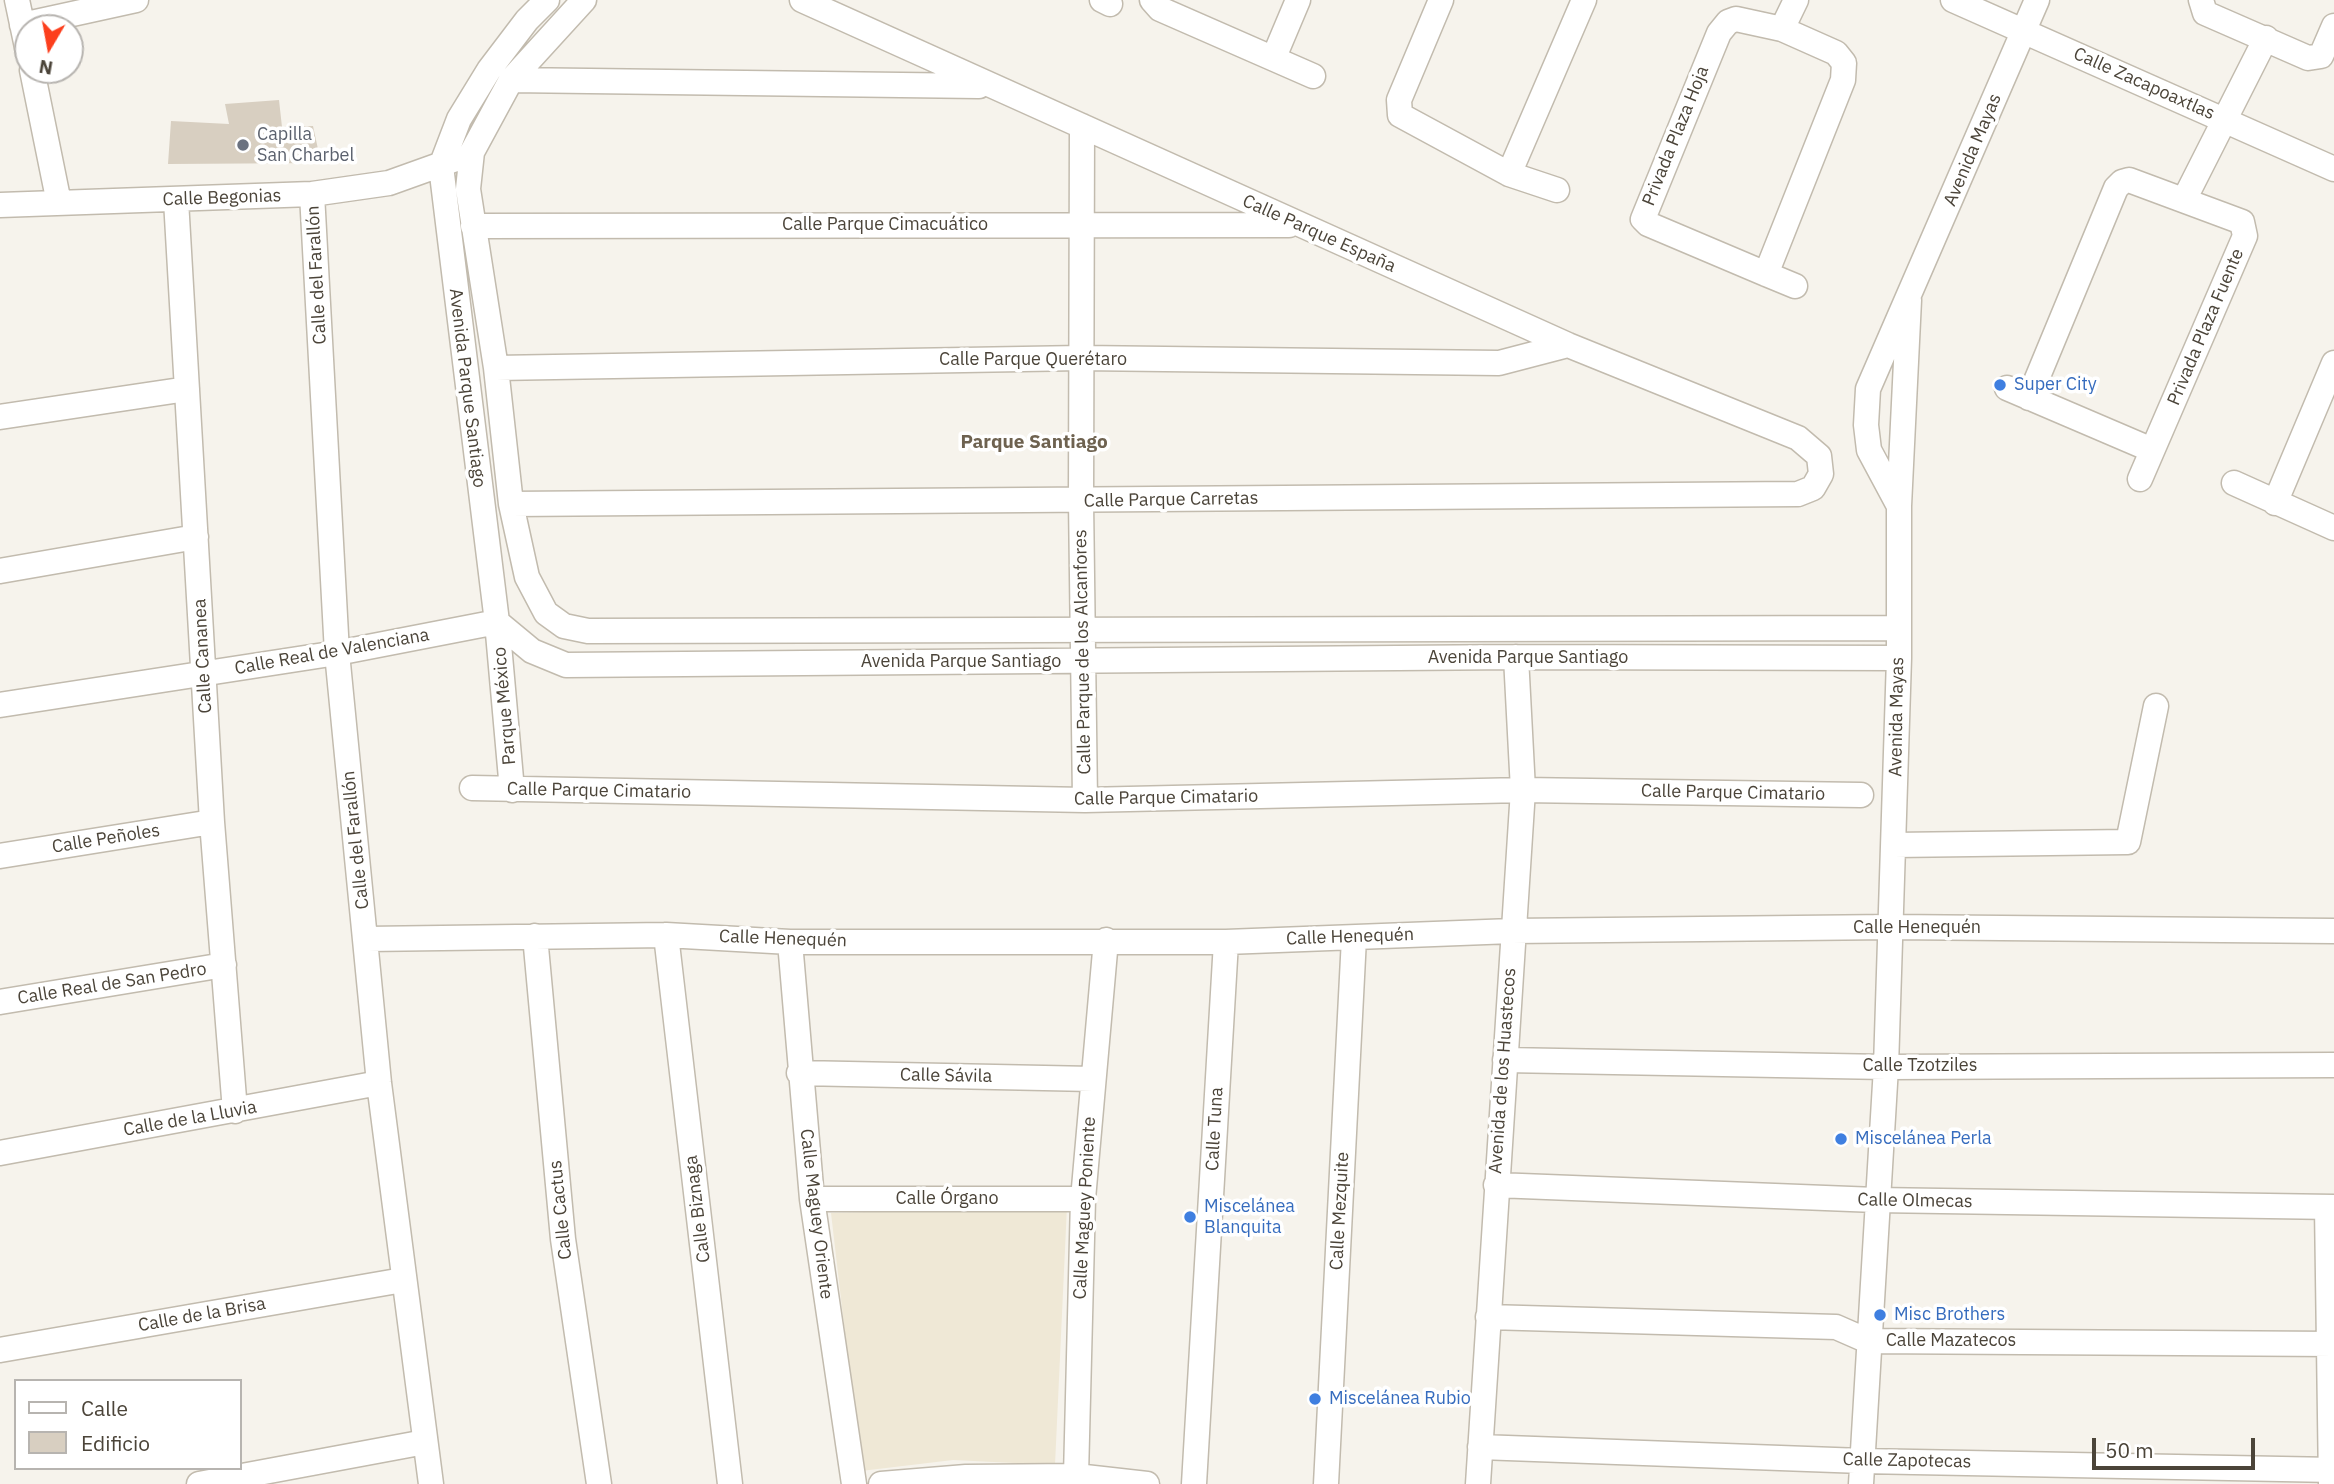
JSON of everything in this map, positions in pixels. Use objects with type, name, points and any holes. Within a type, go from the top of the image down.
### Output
[{"type":"street","points":[[70,14],[136,0]]},
{"type":"street","points":[[472,152],[511,80],[584,0]]},
{"type":"street","name":"Calle Parque España","points":[[802,0],[990,87],[1569,345],[1798,438],[1819,456],[1821,474]]},
{"type":"street","points":[[1152,0],[1160,9],[1275,57],[1313,76]]},
{"type":"street","points":[[1275,57],[1298,0]]},
{"type":"street","points":[[1441,0],[1399,100],[1398,111],[1404,118],[1509,174],[1557,190]]},
{"type":"street","points":[[1509,174],[1584,0]]},
{"type":"street","points":[[1783,29],[1796,0]]},
{"type":"street","name":"Calle Zacapoaxtlas","points":[[1953,0],[2334,169]]},
{"type":"street","name":"Avenida Mayas","points":[[1899,506],[1877,470],[1869,450],[1866,406],[1872,376],[1909,300],[2037,0]]},
{"type":"street","points":[[2201,0],[2205,13],[2308,58],[2318,59],[2334,26]]},
{"type":"street","points":[[441,166],[459,118],[489,71],[544,1]]},
{"type":"street","name":"Privada Plaza Hoja","points":[[1766,274],[1845,72],[1844,63],[1836,53],[1783,29],[1743,19],[1722,27],[1643,219],[1766,274],[1795,286]]},
{"type":"street","points":[[2184,200],[2266,38]]},
{"type":"street","points":[[511,80],[990,87]]},
{"type":"street","points":[[35,84],[59,203]]},
{"type":"street","name":"Calle Parque de los Alcanfores","points":[[1082,127],[1081,501],[1084,800]]},
{"type":"street","name":"Calle Begonias","points":[[0,205],[312,194],[389,183],[441,166],[472,152]]},
{"type":"street","name":"Avenida Parque Santiago","points":[[472,152],[468,189],[496,368],[511,504],[527,577],[546,613],[564,626],[587,631],[1082,632],[1515,627],[1899,628]]},
{"type":"street","name":"Avenida Parque Santiago","points":[[441,166],[497,622],[532,651],[566,665],[1516,657],[1899,658]]},
{"type":"street","name":"Privada Plaza Fuente","points":[[2140,479],[2245,236],[2242,222],[2129,180],[2116,188],[2018,393],[2152,450]]},
{"type":"street","name":"Calle del Farallón","points":[[312,194],[337,653],[379,1083],[431,1484]]},
{"type":"street","name":"Calle Cananea","points":[[176,200],[212,822],[234,1111]]},
{"type":"street","name":"Calle Parque Cimacuático","points":[[473,226],[1297,225]]},
{"type":"street","name":"Avenida Mayas","points":[[1861,1472],[1886,1067],[1899,658],[1899,506],[1909,300]]},
{"type":"street","name":"Calle Parque Querétaro","points":[[496,368],[1081,358],[1499,363],[1569,345]]},
{"type":"street","points":[[2275,503],[2334,363]]},
{"type":"street","points":[[0,417],[187,389]]},
{"type":"street","name":"Calle Parque Carretas","points":[[511,504],[1798,494],[1813,488],[1821,474]]},
{"type":"street","points":[[2234,483],[2334,528]]},
{"type":"street","points":[[0,571],[196,537]]},
{"type":"street","name":"Calle Real de Valenciana","points":[[0,705],[337,653],[497,622]]},
{"type":"street","name":"Parque México","points":[[497,622],[512,790]]},
{"type":"street","name":"Avenida de los Huastecos","points":[[1478,1484],[1523,790],[1516,657]]},
{"type":"street","points":[[1894,845],[2128,842],[2156,706]]},
{"type":"street","name":"Calle Parque Cimatario","points":[[472,788],[1084,800],[1523,790],[1861,794]]},
{"type":"street","name":"Calle Peñoles","points":[[0,856],[212,822]]},
{"type":"street","name":"Calle Henequén","points":[[367,939],[666,934],[790,942],[1226,942],[1512,931],[1891,927],[2334,931]]},
{"type":"street","name":"Calle Biznaga","points":[[666,934],[730,1484]]},
{"type":"street","name":"Calle Cactus","points":[[535,936],[563,1239],[599,1484]]},
{"type":"street","name":"Calle Mezquite","points":[[1326,1484],[1354,938]]},
{"type":"street","name":"Calle Maguey Poniente","points":[[1076,1476],[1083,1199],[1106,940]]},
{"type":"street","name":"Calle Maguey Oriente","points":[[790,942],[799,1073],[812,1199],[854,1484]]},
{"type":"street","name":"Calle Tuna","points":[[1194,1484],[1226,942]]},
{"type":"street","name":"Calle Real de San Pedro","points":[[0,1002],[224,965]]},
{"type":"street","name":"Calle Tzotziles","points":[[1506,1060],[1886,1067],[2334,1066]]},
{"type":"street","name":"Calle Sávila","points":[[799,1073],[1093,1079]]},
{"type":"street","name":"Calle de la Lluvia","points":[[0,1153],[379,1083]]},
{"type":"street","name":"Calle Olmecas","points":[[1496,1185],[1876,1200],[2330,1207]]},
{"type":"street","name":"Calle Órgano","points":[[812,1199],[1083,1199]]},
{"type":"street","points":[[2330,1207],[2332,1475]]},
{"type":"street","name":"Calle de la Brisa","points":[[0,1350],[403,1280]]},
{"type":"street","name":"Calle Mazatecos","points":[[1488,1317],[1836,1326],[1868,1341],[2331,1345]]},
{"type":"street","points":[[199,1484],[425,1442]]},
{"type":"street","name":"Calle Zapotecas","points":[[1480,1447],[1861,1472],[2332,1475]]},
{"type":"street","points":[[881,1484],[1076,1476],[1147,1484]]},
{"type":"shaded area","points":[[1067,1206],[1055,1465],[953,1460],[861,1471],[831,1213]]},
{"type":"building","name":"Capilla San Charbel","points":[[279,100],[282,127],[313,126],[321,163],[168,164],[171,121],[229,124],[225,104]]},
{"type":"place","name":"Capilla San Charbel","points":[[243,145]]},
{"type":"place","name":"Super City","points":[[2000,385]]},
{"type":"place","name":"Miscelánea Perla","points":[[1841,1139]]},
{"type":"place","name":"Miscelánea Blanquita","points":[[1190,1217]]},
{"type":"place","name":"Misc Brothers","points":[[1880,1315]]},
{"type":"place","name":"Miscelánea Rubio","points":[[1315,1399]]},
{"type":"district","name":"Parque Santiago","points":[[1034,443]]}]
